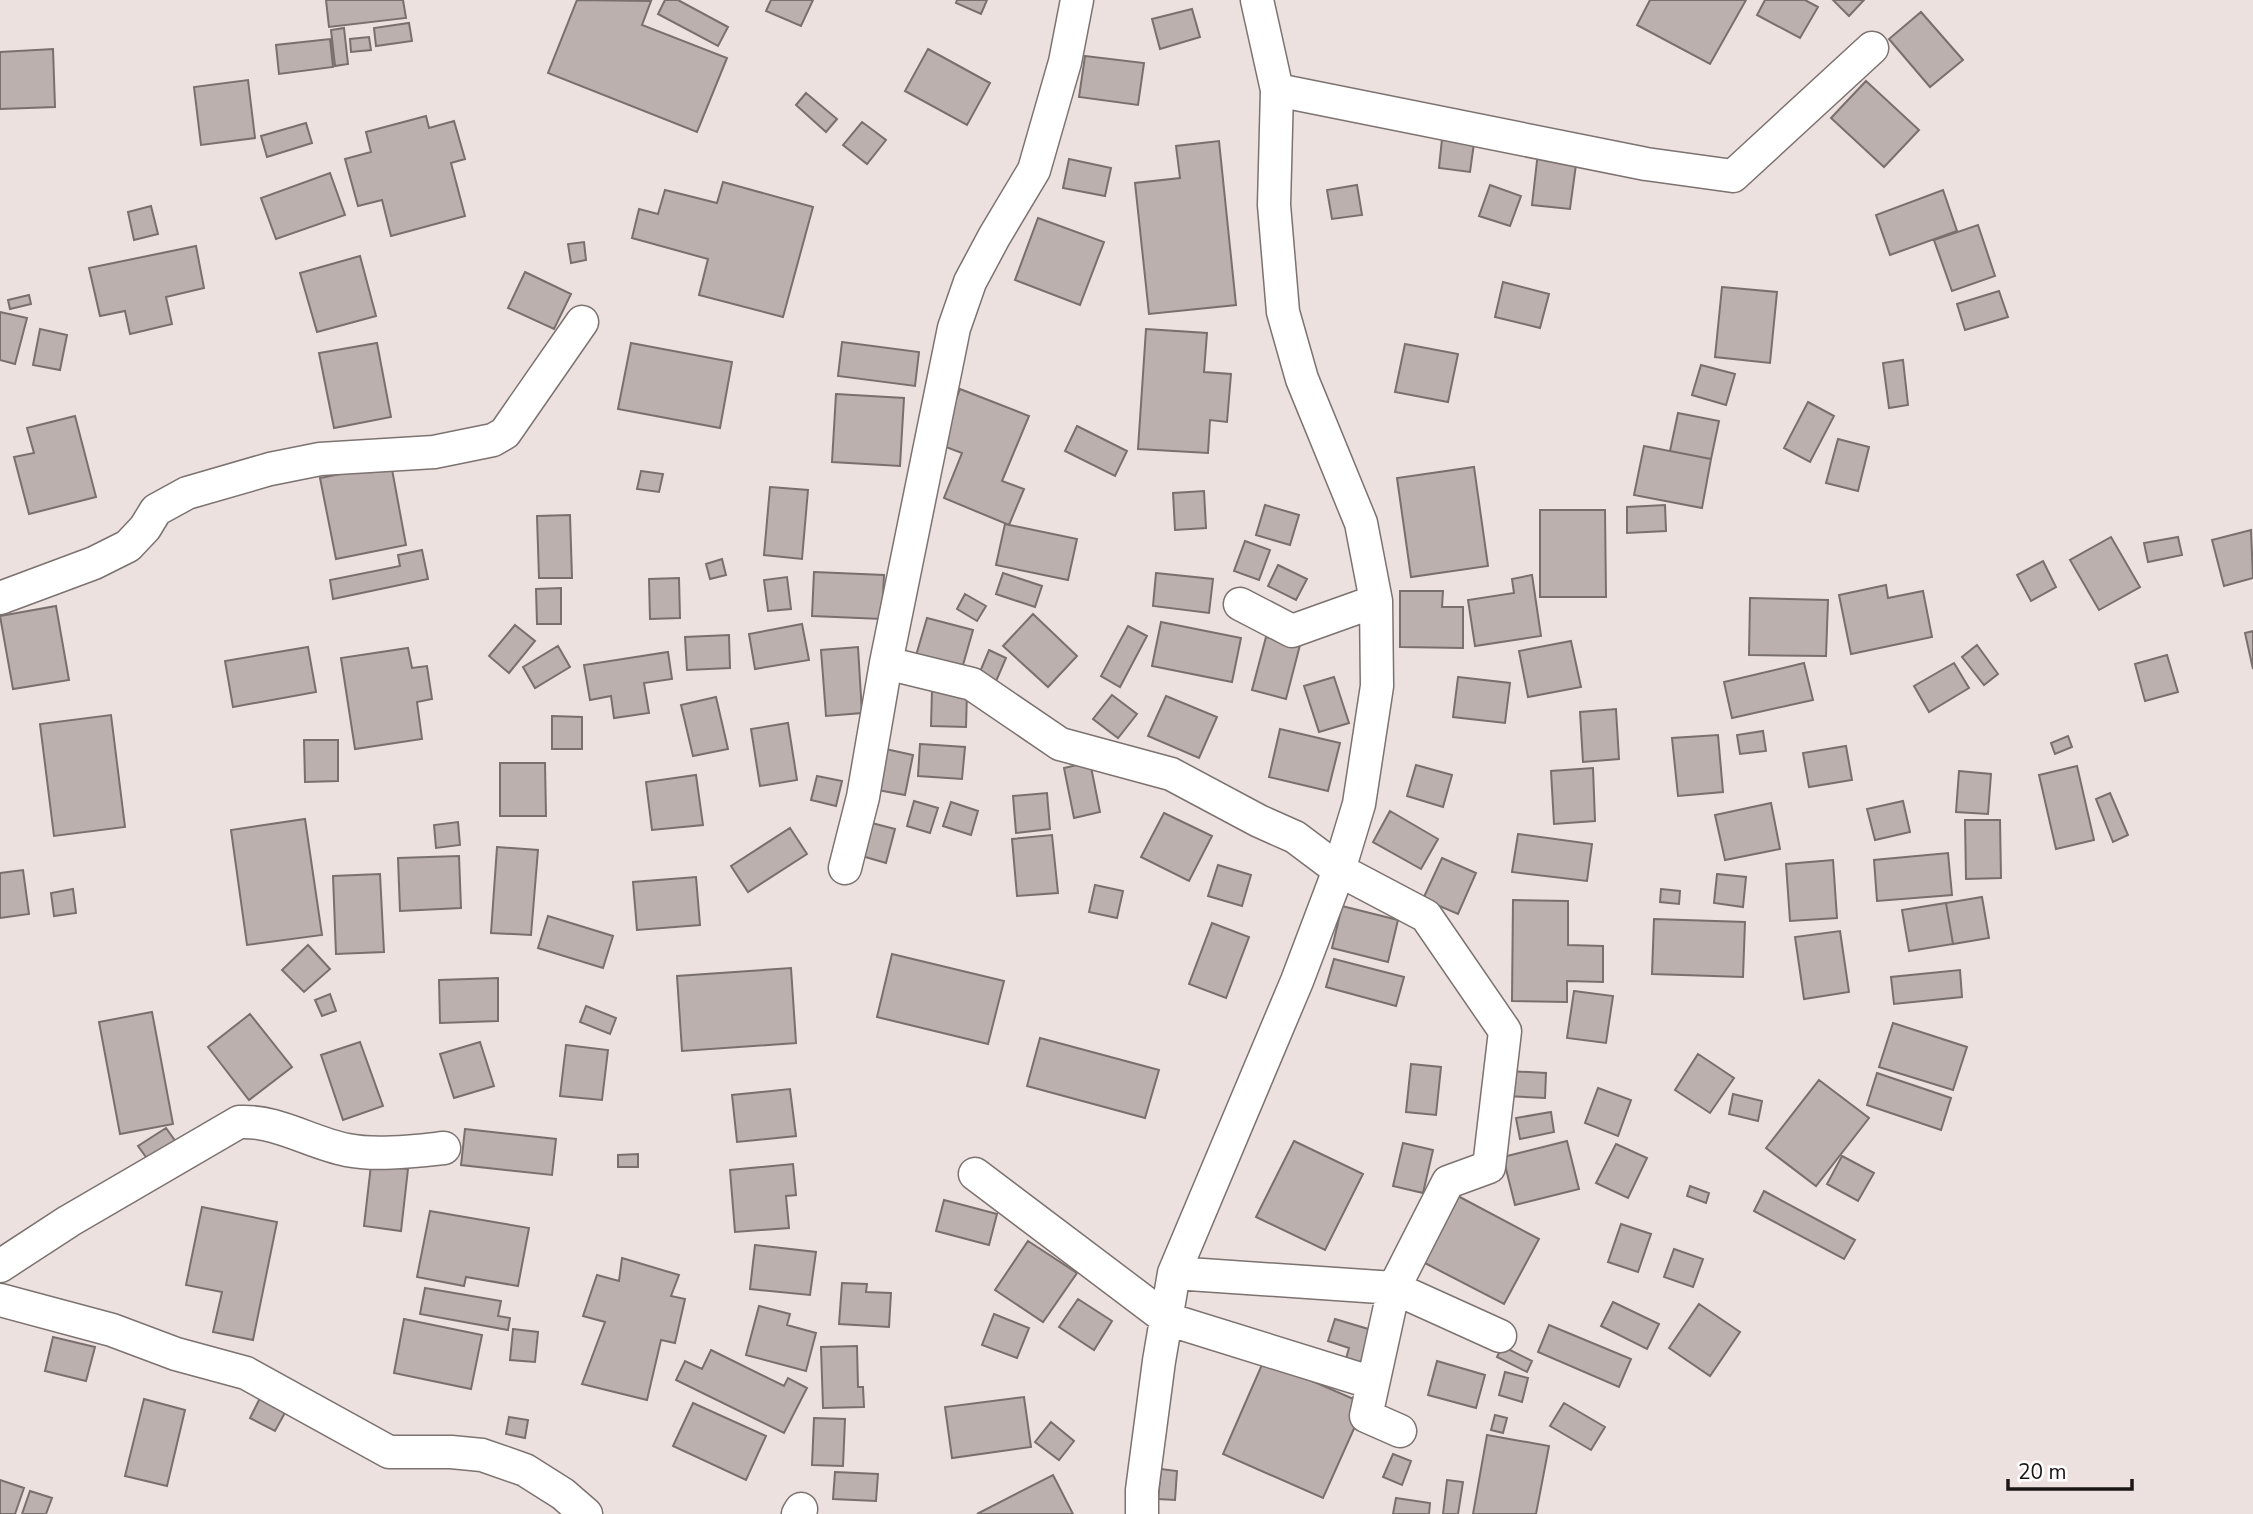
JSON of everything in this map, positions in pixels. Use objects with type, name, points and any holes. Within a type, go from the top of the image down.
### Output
[{"type":"street","points":[[845,868],[863,797],[886,663],[954,328],[971,282],[1034,170],[1065,62],[1077,0]]},
{"type":"street","points":[[1142,1514],[1142,1490],[1174,1273],[1297,981],[1339,870],[1359,804],[1377,686],[1376,601],[1361,523],[1302,379],[1283,312],[1274,205],[1278,90],[1257,0]]},
{"type":"street","points":[[1278,90],[1646,164],[1733,176],[1872,48]]},
{"type":"street","points":[[0,598],[94,563],[128,546],[145,528],[156,510],[187,493],[270,469],[320,459],[435,452],[493,440],[505,433],[582,322]]},
{"type":"street","points":[[1240,604],[1292,631],[1376,601]]},
{"type":"street","points":[[886,663],[972,684],[1060,744],[1171,774],[1295,837],[1339,870],[1426,916],[1505,1031],[1489,1167],[1448,1182],[1394,1288],[1366,1416],[1400,1431]]},
{"type":"street","points":[[0,1266],[69,1221],[239,1122],[270,1124],[308,1140],[350,1151],[400,1152],[444,1148]]},
{"type":"street","points":[[975,1174],[1167,1319],[1373,1383]]},
{"type":"street","points":[[1174,1273],[1394,1288],[1500,1336]]},
{"type":"street","points":[[0,1300],[112,1330],[176,1354],[246,1373],[389,1452],[451,1451],[482,1455],[525,1470],[563,1494],[586,1514]]},
{"type":"building","points":[[326,0],[403,0],[406,18],[329,27]]},
{"type":"building","points":[[577,0],[651,1],[642,25],[727,58],[697,132],[548,73]]},
{"type":"building","points":[[665,0],[678,0],[728,27],[718,46],[658,14]]},
{"type":"building","points":[[771,0],[813,0],[801,26],[766,11]]},
{"type":"building","points":[[957,0],[987,0],[981,14],[956,3]]},
{"type":"building","points":[[1650,0],[1746,0],[1710,64],[1637,25]]},
{"type":"building","points":[[1765,0],[1805,0],[1818,7],[1800,38],[1757,15]]},
{"type":"building","points":[[1833,0],[1864,0],[1849,16]]},
{"type":"building","points":[[1192,9],[1200,37],[1160,49],[1152,19]]},
{"type":"building","points":[[1921,12],[1963,60],[1930,87],[1889,39]]},
{"type":"building","points":[[409,23],[412,41],[376,46],[374,28]]},
{"type":"building","points":[[344,28],[348,64],[335,66],[331,30]]},
{"type":"building","points":[[369,37],[371,50],[351,52],[350,39]]},
{"type":"building","points":[[330,39],[333,67],[279,74],[276,45]]},
{"type":"building","points":[[53,49],[55,107],[0,109],[0,52]]},
{"type":"building","points":[[928,49],[990,83],[967,125],[905,91]]},
{"type":"building","points":[[1085,56],[1144,63],[1138,105],[1079,97]]},
{"type":"building","points":[[248,80],[255,138],[201,145],[194,87]]},
{"type":"building","points":[[1866,81],[1919,130],[1884,167],[1831,118]]},
{"type":"building","points":[[806,93],[837,119],[826,132],[796,105]]},
{"type":"building","points":[[426,116],[429,128],[454,121],[465,159],[451,163],[465,216],[391,236],[382,200],[358,206],[345,159],[371,152],[366,132]]},
{"type":"building","points":[[862,122],[886,140],[867,164],[843,145]]},
{"type":"building","points":[[306,123],[312,143],[267,157],[261,136]]},
{"type":"building","points":[[1442,139],[1474,143],[1470,172],[1439,168]]},
{"type":"building","points":[[1219,141],[1236,305],[1149,314],[1135,183],[1180,178],[1176,146]]},
{"type":"building","points":[[1538,152],[1577,157],[1570,209],[1532,205]]},
{"type":"building","points":[[1069,159],[1111,168],[1105,196],[1063,188]]},
{"type":"building","points":[[330,173],[345,215],[276,239],[261,198]]},
{"type":"building","points":[[723,182],[813,207],[783,317],[699,295],[708,259],[632,238],[639,209],[658,214],[665,190],[717,203]]},
{"type":"building","points":[[1357,185],[1362,215],[1332,219],[1327,190]]},
{"type":"building","points":[[1490,185],[1521,196],[1510,226],[1479,216]]},
{"type":"building","points":[[1943,190],[1957,231],[1890,255],[1876,215]]},
{"type":"building","points":[[151,206],[158,234],[134,240],[128,212]]},
{"type":"building","points":[[1038,218],[1104,242],[1080,305],[1015,280]]},
{"type":"building","points":[[1978,225],[1995,276],[1952,291],[1934,240]]},
{"type":"building","points":[[584,242],[586,260],[571,263],[568,244]]},
{"type":"building","points":[[196,246],[204,288],[166,297],[172,324],[130,334],[125,311],[100,316],[89,268]]},
{"type":"building","points":[[360,256],[376,316],[317,332],[300,273]]},
{"type":"building","points":[[525,272],[571,294],[554,329],[508,308]]},
{"type":"building","points":[[1503,282],[1549,294],[1540,328],[1495,317]]},
{"type":"building","points":[[1722,287],[1777,292],[1770,363],[1715,357]]},
{"type":"building","points":[[1999,291],[2008,317],[1965,330],[1957,304]]},
{"type":"building","points":[[29,295],[31,304],[10,309],[8,300]]},
{"type":"building","points":[[0,312],[27,318],[15,364],[0,360]]},
{"type":"building","points":[[40,329],[67,335],[60,370],[33,365]]},
{"type":"building","points":[[1146,329],[1207,333],[1204,372],[1231,374],[1227,422],[1210,420],[1208,453],[1138,449]]},
{"type":"building","points":[[842,342],[919,352],[915,386],[838,376]]},
{"type":"building","points":[[377,343],[391,417],[334,428],[319,353]]},
{"type":"building","points":[[631,343],[732,362],[720,428],[618,409]]},
{"type":"building","points":[[1405,344],[1458,354],[1448,402],[1395,392]]},
{"type":"building","points":[[1903,360],[1908,405],[1889,408],[1883,363]]},
{"type":"building","points":[[1701,365],[1735,374],[1726,405],[1692,395]]},
{"type":"building","points":[[960,389],[1029,416],[1002,481],[1024,489],[1009,525],[944,498],[962,453],[938,444]]},
{"type":"building","points":[[836,394],[904,398],[900,466],[832,462]]},
{"type":"building","points":[[1808,402],[1834,416],[1810,462],[1784,448]]},
{"type":"building","points":[[1678,413],[1719,421],[1711,459],[1670,451]]},
{"type":"building","points":[[75,416],[96,497],[29,514],[14,457],[34,453],[27,428]]},
{"type":"building","points":[[1077,426],[1127,451],[1115,476],[1065,451]]},
{"type":"building","points":[[1838,439],[1869,447],[1858,491],[1826,483]]},
{"type":"building","points":[[1644,446],[1711,459],[1702,508],[1634,495]]},
{"type":"building","points":[[391,464],[406,545],[336,559],[320,478]]},
{"type":"building","points":[[1474,467],[1488,566],[1411,577],[1397,478]]},
{"type":"building","points":[[641,471],[663,474],[659,492],[637,489]]},
{"type":"building","points":[[770,487],[808,490],[802,559],[764,555]]},
{"type":"building","points":[[1204,491],[1206,528],[1175,530],[1173,493]]},
{"type":"building","points":[[1265,505],[1299,515],[1290,545],[1256,535]]},
{"type":"building","points":[[1665,505],[1666,531],[1627,533],[1627,507]]},
{"type":"building","points":[[1540,510],[1605,510],[1606,597],[1540,597]]},
{"type":"building","points":[[570,515],[572,578],[539,578],[537,516]]},
{"type":"building","points":[[1005,524],[1077,539],[1068,580],[996,565]]},
{"type":"building","points":[[2251,530],[2253,578],[2224,586],[2212,540]]},
{"type":"building","points":[[2111,537],[2140,587],[2099,610],[2070,560]]},
{"type":"building","points":[[2178,537],[2182,555],[2148,562],[2144,543]]},
{"type":"building","points":[[1245,541],[1270,550],[1259,580],[1234,571]]},
{"type":"building","points":[[422,550],[428,579],[333,599],[330,580],[400,566],[398,555]]},
{"type":"building","points":[[722,559],[726,575],[710,579],[706,564]]},
{"type":"building","points":[[2043,561],[2056,587],[2031,601],[2017,575]]},
{"type":"building","points":[[1278,565],[1307,579],[1296,600],[1268,586]]},
{"type":"building","points":[[814,572],[884,575],[882,619],[812,616]]},
{"type":"building","points":[[1003,573],[1042,586],[1035,607],[996,594]]},
{"type":"building","points":[[1156,573],[1213,579],[1209,613],[1153,606]]},
{"type":"building","points":[[1532,575],[1541,636],[1475,646],[1468,600],[1514,593],[1512,579]]},
{"type":"building","points":[[787,577],[791,609],[768,611],[764,580]]},
{"type":"building","points":[[679,578],[680,618],[650,619],[649,579]]},
{"type":"building","points":[[1886,585],[1888,598],[1923,591],[1932,637],[1851,654],[1839,595]]},
{"type":"building","points":[[561,588],[561,624],[537,624],[536,589]]},
{"type":"building","points":[[1400,591],[1443,591],[1442,607],[1463,607],[1463,648],[1400,647]]},
{"type":"building","points":[[965,594],[986,606],[977,621],[957,609]]},
{"type":"building","points":[[1750,598],[1828,600],[1826,656],[1749,655]]},
{"type":"building","points":[[56,606],[69,680],[13,689],[0,616]]},
{"type":"building","points":[[1033,614],[1077,656],[1048,687],[1003,646]]},
{"type":"building","points":[[927,618],[973,630],[961,672],[915,659]]},
{"type":"building","points":[[1161,622],[1241,638],[1232,682],[1152,666]]},
{"type":"building","points":[[802,624],[809,660],[755,669],[749,634]]},
{"type":"building","points":[[515,625],[535,641],[509,673],[489,656]]},
{"type":"building","points":[[1128,626],[1147,636],[1120,687],[1101,676]]},
{"type":"building","points":[[2253,631],[2253,669],[2245,633]]},
{"type":"building","points":[[729,635],[730,668],[687,670],[685,637]]},
{"type":"building","points":[[1266,637],[1300,645],[1286,699],[1252,690]]},
{"type":"building","points":[[1571,641],[1581,687],[1528,697],[1519,651]]},
{"type":"building","points":[[1977,645],[1998,674],[1984,685],[1962,657]]},
{"type":"building","points":[[558,646],[570,667],[535,688],[523,667]]},
{"type":"building","points":[[308,647],[316,692],[233,707],[225,661]]},
{"type":"building","points":[[858,647],[862,713],[826,716],[821,650]]},
{"type":"building","points":[[408,648],[412,668],[427,666],[432,699],[417,702],[422,739],[355,749],[341,658]]},
{"type":"building","points":[[989,650],[1006,658],[994,686],[977,679]]},
{"type":"building","points":[[668,652],[672,679],[644,683],[649,713],[614,718],[611,696],[590,700],[584,665]]},
{"type":"building","points":[[2167,655],[2178,692],[2145,701],[2135,664]]},
{"type":"building","points":[[1804,663],[1813,700],[1732,718],[1724,682]]},
{"type":"building","points":[[1954,663],[1969,688],[1929,712],[1914,686]]},
{"type":"building","points":[[1334,677],[1349,723],[1319,732],[1304,686]]},
{"type":"building","points":[[1458,677],[1510,683],[1505,723],[1453,717]]},
{"type":"building","points":[[932,690],[967,692],[966,727],[931,726]]},
{"type":"building","points":[[1112,695],[1137,714],[1118,738],[1093,719]]},
{"type":"building","points":[[1166,696],[1217,717],[1199,758],[1148,736]]},
{"type":"building","points":[[716,697],[728,749],[693,756],[681,705]]},
{"type":"building","points":[[1616,709],[1619,759],[1583,762],[1580,712]]},
{"type":"building","points":[[111,715],[125,827],[54,836],[40,724]]},
{"type":"building","points":[[552,716],[582,717],[582,749],[552,749]]},
{"type":"building","points":[[788,723],[797,780],[760,786],[751,729]]},
{"type":"building","points":[[1280,729],[1340,743],[1328,791],[1269,777]]},
{"type":"building","points":[[1763,731],[1766,751],[1740,754],[1737,735]]},
{"type":"building","points":[[1718,735],[1723,792],[1678,796],[1672,738]]},
{"type":"building","points":[[2068,736],[2072,747],[2055,754],[2051,743]]},
{"type":"building","points":[[304,740],[338,740],[338,781],[305,782]]},
{"type":"building","points":[[920,744],[965,747],[962,779],[918,776]]},
{"type":"building","points":[[1846,746],[1852,780],[1809,787],[1803,753]]},
{"type":"building","points":[[881,748],[913,755],[905,795],[872,789]]},
{"type":"building","points":[[1090,762],[1100,812],[1074,818],[1064,768]]},
{"type":"building","points":[[500,763],[545,763],[546,816],[500,816]]},
{"type":"building","points":[[1416,765],[1452,775],[1443,807],[1407,796]]},
{"type":"building","points":[[2077,766],[2094,840],[2056,849],[2039,775]]},
{"type":"building","points":[[1593,768],[1595,821],[1554,824],[1551,771]]},
{"type":"building","points":[[1959,771],[1991,774],[1988,814],[1956,812]]},
{"type":"building","points":[[696,775],[703,825],[652,830],[646,782]]},
{"type":"building","points":[[817,776],[842,781],[836,806],[811,800]]},
{"type":"building","points":[[1047,793],[1050,829],[1016,833],[1013,796]]},
{"type":"building","points":[[2110,793],[2128,835],[2113,842],[2096,799]]},
{"type":"building","points":[[914,801],[938,808],[930,833],[907,826]]},
{"type":"building","points":[[1903,801],[1910,832],[1875,840],[1867,809]]},
{"type":"building","points":[[951,802],[978,811],[971,835],[943,826]]},
{"type":"building","points":[[1771,803],[1780,849],[1725,860],[1715,815]]},
{"type":"building","points":[[1390,811],[1438,839],[1421,869],[1373,842]]},
{"type":"building","points":[[1164,813],[1212,836],[1189,881],[1141,857]]},
{"type":"building","points":[[305,819],[322,935],[247,945],[231,830]]},
{"type":"building","points":[[1965,820],[2000,820],[2001,878],[1966,879]]},
{"type":"building","points":[[864,821],[895,829],[886,863],[855,854]]},
{"type":"building","points":[[458,822],[460,845],[436,848],[434,825]]},
{"type":"building","points":[[790,828],[807,854],[748,892],[731,866]]},
{"type":"building","points":[[1518,834],[1592,844],[1587,881],[1512,872]]},
{"type":"building","points":[[1052,835],[1058,893],[1017,896],[1012,839]]},
{"type":"building","points":[[497,847],[538,850],[531,935],[491,933]]},
{"type":"building","points":[[1948,853],[1952,895],[1877,901],[1874,860]]},
{"type":"building","points":[[459,856],[461,908],[400,911],[398,858]]},
{"type":"building","points":[[1442,858],[1476,873],[1458,914],[1423,899]]},
{"type":"building","points":[[1833,860],[1837,918],[1790,921],[1786,864]]},
{"type":"building","points":[[1218,865],[1251,875],[1242,906],[1208,896]]},
{"type":"building","points":[[23,870],[29,914],[0,918],[0,873]]},
{"type":"building","points":[[380,874],[384,952],[336,954],[333,876]]},
{"type":"building","points":[[1717,874],[1746,877],[1743,907],[1714,903]]},
{"type":"building","points":[[696,877],[700,925],[637,930],[633,882]]},
{"type":"building","points":[[1095,885],[1123,891],[1117,918],[1089,912]]},
{"type":"building","points":[[73,889],[76,913],[54,916],[51,893]]},
{"type":"building","points":[[1661,889],[1680,891],[1679,904],[1660,902]]},
{"type":"building","points":[[1982,897],[1989,938],[1953,944],[1946,903]]},
{"type":"building","points":[[1513,900],[1568,901],[1568,945],[1603,946],[1603,982],[1567,981],[1567,1002],[1512,1001]]},
{"type":"building","points":[[1946,903],[1953,944],[1909,951],[1902,910]]},
{"type":"building","points":[[1342,906],[1398,920],[1388,962],[1332,948]]},
{"type":"building","points":[[548,916],[613,936],[603,968],[538,948]]},
{"type":"building","points":[[1654,919],[1745,922],[1743,977],[1652,974]]},
{"type":"building","points":[[1212,923],[1249,937],[1226,998],[1189,984]]},
{"type":"building","points":[[1840,931],[1849,992],[1804,999],[1795,937]]},
{"type":"building","points":[[308,945],[330,969],[304,992],[282,970]]},
{"type":"building","points":[[892,954],[1004,981],[988,1044],[877,1017]]},
{"type":"building","points":[[1334,959],[1404,977],[1396,1006],[1326,987]]},
{"type":"building","points":[[791,968],[796,1043],[682,1051],[677,976]]},
{"type":"building","points":[[1960,970],[1962,997],[1894,1004],[1891,977]]},
{"type":"building","points":[[498,978],[498,1021],[440,1023],[439,980]]},
{"type":"building","points":[[1574,991],[1613,996],[1606,1043],[1567,1038]]},
{"type":"building","points":[[330,994],[336,1011],[322,1016],[315,1000]]},
{"type":"building","points":[[586,1006],[616,1018],[610,1034],[580,1022]]},
{"type":"building","points":[[152,1012],[173,1124],[120,1134],[99,1022]]},
{"type":"building","points":[[250,1014],[292,1067],[249,1100],[208,1047]]},
{"type":"building","points":[[1893,1023],[1967,1047],[1953,1090],[1879,1067]]},
{"type":"building","points":[[1040,1038],[1159,1070],[1145,1118],[1027,1086]]},
{"type":"building","points":[[360,1042],[383,1106],[343,1120],[321,1055]]},
{"type":"building","points":[[480,1042],[494,1086],[454,1098],[440,1054]]},
{"type":"building","points":[[566,1045],[608,1050],[602,1100],[560,1096]]},
{"type":"building","points":[[1698,1054],[1734,1078],[1710,1113],[1675,1090]]},
{"type":"building","points":[[1411,1064],[1441,1067],[1436,1115],[1406,1112]]},
{"type":"building","points":[[1507,1071],[1546,1073],[1545,1098],[1506,1096]]},
{"type":"building","points":[[1877,1073],[1951,1098],[1941,1130],[1867,1105]]},
{"type":"building","points":[[1819,1080],[1869,1118],[1816,1186],[1766,1148]]},
{"type":"building","points":[[1598,1088],[1631,1100],[1618,1136],[1585,1123]]},
{"type":"building","points":[[790,1089],[796,1136],[737,1142],[732,1095]]},
{"type":"building","points":[[1733,1094],[1762,1101],[1758,1121],[1729,1114]]},
{"type":"building","points":[[1551,1112],[1554,1132],[1520,1139],[1516,1118]]},
{"type":"building","points":[[166,1128],[176,1142],[148,1160],[138,1146]]},
{"type":"building","points":[[465,1129],[556,1139],[552,1175],[461,1165]]},
{"type":"building","points":[[1294,1141],[1363,1174],[1325,1250],[1256,1217]]},
{"type":"building","points":[[1567,1141],[1579,1189],[1515,1205],[1503,1157]]},
{"type":"building","points":[[1403,1143],[1433,1150],[1423,1193],[1393,1186]]},
{"type":"building","points":[[1616,1144],[1647,1158],[1628,1198],[1596,1183]]},
{"type":"building","points":[[638,1154],[638,1167],[618,1167],[618,1155]]},
{"type":"building","points":[[1842,1156],[1874,1173],[1858,1201],[1827,1184]]},
{"type":"building","points":[[793,1164],[796,1195],[786,1196],[789,1228],[735,1232],[730,1170]]},
{"type":"building","points":[[371,1165],[408,1169],[401,1231],[364,1226]]},
{"type":"building","points":[[1690,1186],[1709,1193],[1706,1203],[1687,1196]]},
{"type":"building","points":[[1764,1191],[1855,1240],[1844,1259],[1754,1211]]},
{"type":"building","points":[[1456,1195],[1539,1239],[1504,1304],[1421,1261]]},
{"type":"building","points":[[944,1200],[997,1214],[989,1245],[936,1231]]},
{"type":"building","points":[[202,1207],[277,1222],[253,1340],[213,1332],[222,1292],[186,1285]]},
{"type":"building","points":[[430,1211],[529,1228],[518,1286],[466,1277],[464,1286],[417,1277]]},
{"type":"building","points":[[1621,1224],[1651,1234],[1638,1272],[1608,1262]]},
{"type":"building","points":[[1028,1241],[1077,1273],[1043,1322],[995,1290]]},
{"type":"building","points":[[755,1245],[816,1252],[810,1295],[750,1289]]},
{"type":"building","points":[[1674,1249],[1703,1259],[1693,1287],[1664,1277]]},
{"type":"building","points":[[622,1258],[679,1275],[671,1296],[685,1299],[675,1343],[661,1340],[647,1400],[582,1384],[605,1322],[583,1316],[597,1275],[619,1281]]},
{"type":"building","points":[[842,1283],[867,1284],[866,1292],[891,1293],[889,1327],[839,1324]]},
{"type":"building","points":[[425,1288],[501,1301],[498,1316],[510,1318],[508,1330],[420,1314]]},
{"type":"building","points":[[1078,1299],[1112,1321],[1094,1350],[1059,1327]]},
{"type":"building","points":[[1613,1302],[1659,1324],[1647,1349],[1601,1326]]},
{"type":"building","points":[[1699,1304],[1740,1332],[1710,1376],[1669,1348]]},
{"type":"building","points":[[759,1306],[790,1314],[787,1325],[816,1333],[806,1371],[746,1355]]},
{"type":"building","points":[[994,1314],[1029,1328],[1017,1358],[982,1345]]},
{"type":"building","points":[[404,1319],[482,1335],[471,1389],[394,1373]]},
{"type":"building","points":[[1335,1319],[1375,1331],[1362,1371],[1344,1366],[1349,1348],[1328,1341]]},
{"type":"building","points":[[1549,1325],[1631,1359],[1619,1387],[1538,1352]]},
{"type":"building","points":[[513,1329],[538,1332],[535,1362],[510,1360]]},
{"type":"building","points":[[53,1337],[95,1347],[86,1381],[45,1371]]},
{"type":"building","points":[[857,1346],[858,1387],[863,1387],[864,1407],[823,1408],[821,1347]]},
{"type":"building","points":[[1502,1346],[1532,1361],[1527,1372],[1497,1357]]},
{"type":"building","points":[[711,1350],[784,1386],[788,1378],[807,1388],[784,1433],[676,1380],[685,1361],[702,1369]]},
{"type":"building","points":[[1264,1360],[1365,1404],[1323,1498],[1223,1454]]},
{"type":"building","points":[[1437,1361],[1485,1375],[1476,1408],[1428,1395]]},
{"type":"building","points":[[1505,1372],[1528,1378],[1522,1402],[1499,1395]]},
{"type":"building","points":[[261,1396],[287,1409],[275,1431],[250,1418]]},
{"type":"building","points":[[1024,1397],[1031,1447],[952,1458],[945,1407]]},
{"type":"building","points":[[144,1399],[185,1410],[167,1486],[125,1476]]},
{"type":"building","points":[[693,1403],[766,1436],[746,1480],[673,1446]]},
{"type":"building","points":[[1564,1403],[1605,1427],[1591,1450],[1550,1426]]},
{"type":"building","points":[[1495,1415],[1507,1418],[1503,1433],[1491,1430]]},
{"type":"building","points":[[509,1417],[528,1420],[525,1438],[506,1434]]},
{"type":"building","points":[[814,1418],[845,1419],[843,1466],[812,1465]]},
{"type":"building","points":[[1051,1422],[1074,1441],[1059,1460],[1035,1442]]},
{"type":"building","points":[[1487,1435],[1549,1446],[1536,1514],[1473,1514]]},
{"type":"building","points":[[1393,1454],[1411,1461],[1402,1485],[1383,1477]]},
{"type":"building","points":[[1161,1469],[1177,1471],[1175,1500],[1158,1499]]},
{"type":"building","points":[[835,1472],[878,1474],[876,1501],[833,1499]]},
{"type":"building","points":[[1053,1475],[1073,1514],[977,1514]]},
{"type":"building","points":[[0,1480],[24,1488],[15,1514],[0,1514]]},
{"type":"building","points":[[1447,1480],[1463,1482],[1458,1514],[1443,1514]]},
{"type":"building","points":[[30,1491],[52,1498],[46,1514],[22,1514]]},
{"type":"building","points":[[1396,1498],[1430,1503],[1429,1514],[1393,1514]]}]
